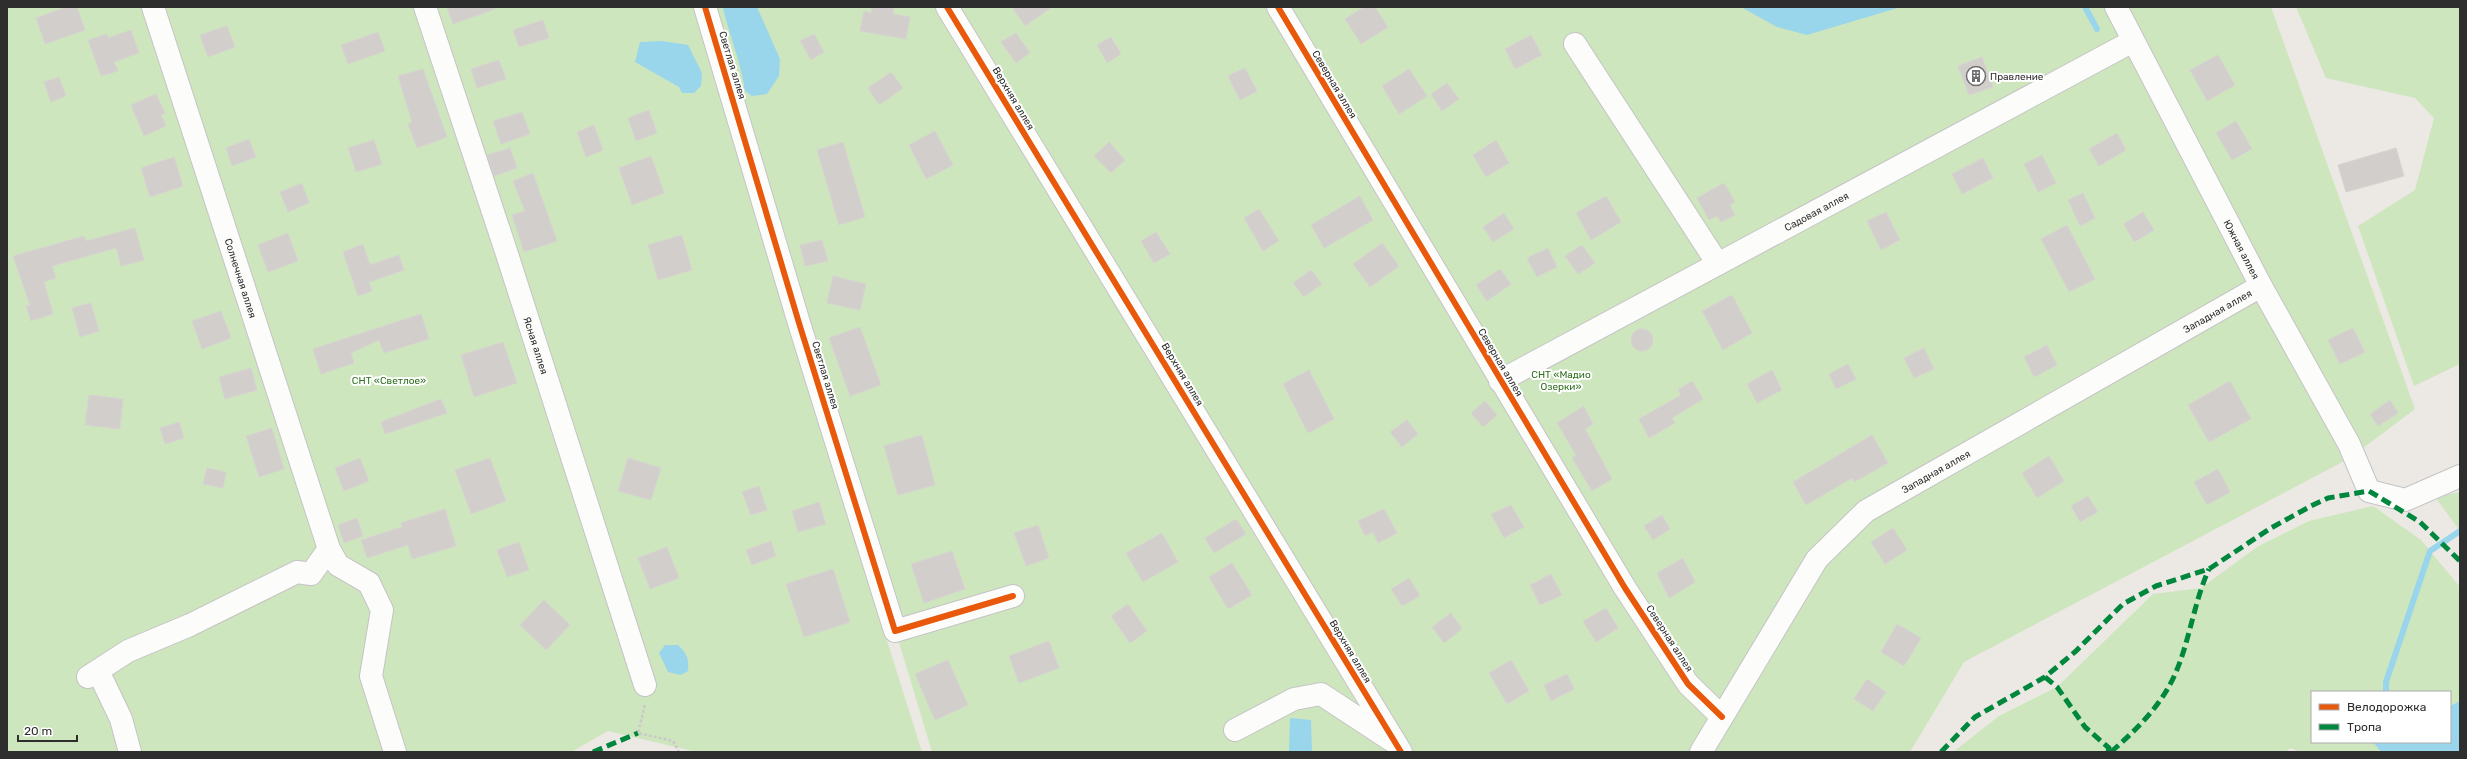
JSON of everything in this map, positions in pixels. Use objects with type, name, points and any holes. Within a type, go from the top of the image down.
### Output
[{"type":"street","name":"Солнечная аллея","points":[[152,7],[329,549],[338,565],[369,583],[382,610],[371,676],[395,752]]},
{"type":"street","name":"Ясная аллея","points":[[425,7],[506,251],[645,685]]},
{"type":"street","name":"Светлая аллея","points":[[705,7],[799,323],[896,631],[1013,596]]},
{"type":"street","name":"Верхняя аллея","points":[[947,7],[1399,748]]},
{"type":"street","name":"Северная аллея","points":[[1278,7],[1625,588],[1688,684],[1722,717]]},
{"type":"street","name":"Южная аллея","points":[[2116,7],[2261,286],[2348,444],[2370,492],[2405,500],[2460,476]]},
{"type":"street","name":"Садовая аллея","points":[[1500,381],[2133,41]]},
{"type":"street","points":[[1575,44],[1718,264]]},
{"type":"street","name":"Западная аллея","points":[[1701,752],[1818,558],[1866,512],[2261,286]]},
{"type":"street","points":[[130,752],[121,719],[93,674],[128,651],[190,626],[297,572],[311,574],[329,549]]},
{"type":"street","points":[[1236,730],[1294,699],[1321,694],[1399,748]]},
{"type":"path","points":[[645,685],[647,697],[638,733],[673,741],[679,752]]},
{"type":"green space","name":"СНТ «Светлое»","points":[[7,7],[704,7],[787,323],[922,752],[697,752],[608,731],[571,752],[7,752]]},
{"type":"green space","name":"СНТ «Мадио Озерки»","points":[[708,7],[2271,7],[2415,409],[2350,458],[1964,662],[1910,752],[932,752]]},
{"type":"green space","points":[[2296,7],[2460,7],[2460,364],[2414,386],[2358,226],[2415,190],[2434,118],[2415,98],[2326,78]]},
{"type":"green space","points":[[2460,492],[2460,531],[2435,497]]},
{"type":"green space","points":[[2373,506],[2421,540],[2460,587],[2460,701],[2451,706],[2451,691],[2311,691],[2311,743],[2374,743],[2381,752],[2301,752],[2290,748],[2286,752],[1953,752],[1999,716],[2057,687],[2153,594],[2201,588],[2257,547],[2309,521]]},
{"type":"water","points":[[725,7],[757,7],[780,59],[779,76],[767,94],[752,96],[745,91],[738,60],[723,9]]},
{"type":"water","points":[[1741,7],[1901,7],[1807,35],[1777,27]]},
{"type":"water","points":[[662,41],[688,45],[702,73],[701,86],[694,93],[682,93],[679,87],[635,62],[640,42]]},
{"type":"water","points":[[665,645],[678,645],[681,648],[687,656],[688,671],[681,675],[668,672],[659,653]]},
{"type":"water","points":[[2460,701],[2460,752],[2381,752],[2374,743],[2451,743],[2451,706]]},
{"type":"water","points":[[1290,718],[1311,720],[1312,752],[1289,752]]},
{"type":"building","points":[[67,7],[77,7],[85,30],[45,44],[36,18]]},
{"type":"building","points":[[447,7],[495,7],[495,9],[453,24]]},
{"type":"building","points":[[872,7],[894,7],[893,14],[910,17],[906,39],[860,31],[864,11],[871,13]]},
{"type":"building","points":[[1012,7],[1052,7],[1025,26]]},
{"type":"building","points":[[1364,7],[1375,7],[1388,27],[1361,44],[1345,19]]},
{"type":"building","points":[[543,20],[549,38],[519,47],[513,30]]},
{"type":"building","points":[[227,26],[235,47],[208,57],[200,35]]},
{"type":"building","points":[[131,30],[139,53],[114,62],[118,71],[101,76],[88,40],[107,34],[108,38]]},
{"type":"building","points":[[378,32],[385,51],[348,64],[341,45]]},
{"type":"building","points":[[1016,33],[1030,53],[1016,63],[1001,42]]},
{"type":"building","points":[[814,34],[824,52],[811,60],[800,41]]},
{"type":"building","points":[[1531,35],[1542,55],[1515,69],[1505,49]]},
{"type":"building","points":[[1111,37],[1121,54],[1107,63],[1097,45]]},
{"type":"building","points":[[2218,55],[2235,85],[2207,101],[2190,70]]},
{"type":"building","name":"Правление","points":[[1982,57],[1993,87],[1969,95],[1958,66]]},
{"type":"building","points":[[499,60],[506,79],[477,88],[471,69]]},
{"type":"building","points":[[1245,68],[1257,91],[1240,100],[1228,76]]},
{"type":"building","points":[[423,69],[447,137],[417,148],[408,124],[412,122],[398,76]]},
{"type":"building","points":[[1409,69],[1427,96],[1399,114],[1382,86]]},
{"type":"building","points":[[891,72],[903,88],[879,105],[868,88]]},
{"type":"building","points":[[59,77],[66,96],[51,102],[44,82]]},
{"type":"building","points":[[1447,83],[1459,99],[1442,111],[1431,94]]},
{"type":"building","points":[[156,94],[165,113],[161,115],[166,126],[144,136],[131,105]]},
{"type":"building","points":[[649,110],[657,133],[636,141],[628,118]]},
{"type":"building","points":[[522,112],[530,134],[501,144],[493,121]]},
{"type":"building","points":[[2236,121],[2252,149],[2232,160],[2216,133]]},
{"type":"building","points":[[594,125],[603,150],[586,157],[577,132]]},
{"type":"building","points":[[935,131],[953,165],[926,179],[909,145]]},
{"type":"building","points":[[2117,133],[2126,150],[2099,166],[2089,149]]},
{"type":"building","points":[[249,139],[256,157],[232,166],[226,148]]},
{"type":"building","points":[[374,140],[382,164],[356,172],[348,148]]},
{"type":"building","points":[[1496,140],[1509,163],[1486,177],[1473,155]]},
{"type":"building","points":[[843,142],[865,217],[839,225],[817,150]]},
{"type":"building","points":[[1109,142],[1125,160],[1111,173],[1094,156]]},
{"type":"building","points":[[510,148],[517,168],[494,176],[487,155]]},
{"type":"building","points":[[2396,148],[2404,176],[2346,192],[2338,165]]},
{"type":"building","points":[[2042,155],[2056,183],[2038,192],[2024,164]]},
{"type":"building","points":[[651,156],[664,193],[632,205],[619,168]]},
{"type":"building","points":[[174,157],[183,186],[150,197],[141,168]]},
{"type":"building","points":[[1983,158],[1993,178],[1962,194],[1952,174]]},
{"type":"building","points":[[533,173],[557,241],[524,252],[512,215],[525,211],[513,181]]},
{"type":"building","points":[[302,183],[309,203],[288,212],[280,192]]},
{"type":"building","points":[[1724,183],[1735,202],[1730,205],[1735,215],[1721,222],[1717,216],[1709,220],[1697,198]]},
{"type":"building","points":[[2083,193],[2095,218],[2080,226],[2068,200]]},
{"type":"building","points":[[1360,196],[1373,220],[1324,248],[1311,225]]},
{"type":"building","points":[[1606,196],[1621,222],[1591,240],[1576,213]]},
{"type":"building","points":[[1259,209],[1279,241],[1263,251],[1244,218]]},
{"type":"building","points":[[1886,212],[1900,240],[1881,250],[1867,221]]},
{"type":"building","points":[[2143,212],[2154,230],[2134,242],[2124,224]]},
{"type":"building","points":[[1504,213],[1514,229],[1493,242],[1483,227]]},
{"type":"building","points":[[2067,225],[2095,279],[2069,292],[2041,239]]},
{"type":"building","points":[[135,228],[144,260],[121,266],[116,248],[52,266],[56,278],[44,282],[53,314],[31,321],[26,306],[30,305],[13,256],[84,236],[86,241]]},
{"type":"building","points":[[1156,232],[1170,254],[1154,263],[1141,241]]},
{"type":"building","points":[[288,233],[298,261],[268,272],[258,245]]},
{"type":"building","points":[[682,235],[692,270],[658,280],[648,245]]},
{"type":"building","points":[[822,240],[828,261],[805,266],[800,245]]},
{"type":"building","points":[[1382,243],[1399,266],[1370,287],[1353,264]]},
{"type":"building","points":[[363,244],[370,265],[399,255],[404,270],[369,282],[372,291],[358,296],[343,252]]},
{"type":"building","points":[[1582,245],[1595,263],[1578,274],[1565,256]]},
{"type":"building","points":[[1548,248],[1557,267],[1537,277],[1527,258]]},
{"type":"building","points":[[1500,269],[1511,284],[1487,301],[1476,285]]},
{"type":"building","points":[[1311,270],[1322,284],[1304,297],[1293,283]]},
{"type":"building","points":[[833,276],[866,284],[860,310],[827,303]]},
{"type":"building","points":[[1732,295],[1752,333],[1723,350],[1702,311]]},
{"type":"building","points":[[91,303],[99,331],[80,337],[72,308]]},
{"type":"building","points":[[221,311],[231,338],[202,349],[192,321]]},
{"type":"building","points":[[421,314],[429,339],[384,353],[379,340],[351,353],[354,363],[321,374],[313,349]]},
{"type":"building","points":[[860,327],[881,385],[850,396],[829,338]]},
{"type":"building","points":[[2353,328],[2365,352],[2340,364],[2328,340]]},
{"type":"building","points":[[1642,329],[1646,330],[1652,336],[1652,344],[1646,350],[1642,351],[1638,350],[1632,344],[1631,340],[1632,336],[1638,330]]},
{"type":"building","points":[[503,342],[517,383],[474,397],[461,355]]},
{"type":"building","points":[[2047,345],[2057,365],[2034,377],[2024,357]]},
{"type":"building","points":[[1924,348],[1934,369],[1914,378],[1904,358]]},
{"type":"building","points":[[1848,364],[1856,379],[1836,389],[1829,374]]},
{"type":"building","points":[[251,368],[257,390],[225,399],[219,377]]},
{"type":"building","points":[[1309,370],[1334,419],[1308,433],[1283,384]]},
{"type":"building","points":[[1772,370],[1782,390],[1757,403],[1747,384]]},
{"type":"building","points":[[1692,381],[1703,399],[1672,418],[1675,423],[1649,438],[1639,419],[1681,395],[1678,390]]},
{"type":"building","points":[[2230,381],[2251,419],[2209,442],[2188,405]]},
{"type":"building","points":[[89,395],[123,399],[120,429],[85,425]]},
{"type":"building","points":[[441,399],[447,413],[385,434],[381,422]]},
{"type":"building","points":[[2390,400],[2398,413],[2378,426],[2370,414]]},
{"type":"building","points":[[1485,401],[1497,415],[1483,427],[1471,413]]},
{"type":"building","points":[[1584,406],[1593,424],[1585,429],[1612,479],[1592,491],[1572,458],[1576,455],[1557,423]]},
{"type":"building","points":[[1407,420],[1418,434],[1402,447],[1390,432]]},
{"type":"building","points":[[179,422],[184,438],[165,444],[160,428]]},
{"type":"building","points":[[272,428],[284,469],[259,477],[246,436]]},
{"type":"building","points":[[922,435],[935,485],[898,495],[884,446]]},
{"type":"building","points":[[1872,435],[1888,463],[1854,482],[1852,478],[1806,505],[1793,482]]},
{"type":"building","points":[[2049,456],[2064,481],[2037,498],[2022,473]]},
{"type":"building","points":[[360,458],[369,481],[344,491],[335,468]]},
{"type":"building","points":[[490,458],[506,501],[471,514],[455,470]]},
{"type":"building","points":[[628,458],[661,468],[651,500],[618,491]]},
{"type":"building","points":[[207,468],[226,472],[223,488],[203,484]]},
{"type":"building","points":[[2218,469],[2230,492],[2207,505],[2194,482]]},
{"type":"building","points":[[759,486],[767,510],[751,515],[742,492]]},
{"type":"building","points":[[2088,496],[2098,512],[2080,522],[2071,506]]},
{"type":"building","points":[[819,502],[826,524],[798,532],[792,511]]},
{"type":"building","points":[[1511,505],[1524,527],[1504,538],[1491,514]]},
{"type":"building","points":[[445,509],[456,546],[412,559],[408,545],[367,558],[361,540],[402,527],[401,523]]},
{"type":"building","points":[[1384,509],[1397,533],[1378,543],[1373,532],[1365,536],[1358,521]]},
{"type":"building","points":[[1662,515],[1670,529],[1653,540],[1644,526]]},
{"type":"building","points":[[357,518],[363,536],[344,543],[338,525]]},
{"type":"building","points":[[1236,519],[1246,534],[1214,553],[1205,538]]},
{"type":"building","points":[[1038,525],[1049,558],[1026,566],[1014,533]]},
{"type":"building","points":[[1893,528],[1907,550],[1885,564],[1871,542]]},
{"type":"building","points":[[1162,533],[1178,562],[1143,582],[1126,553]]},
{"type":"building","points":[[771,541],[776,556],[752,565],[746,550]]},
{"type":"building","points":[[519,542],[529,570],[507,577],[497,550]]},
{"type":"building","points":[[667,547],[679,578],[650,589],[638,558]]},
{"type":"building","points":[[952,551],[965,589],[924,603],[911,564]]},
{"type":"building","points":[[1683,558],[1695,582],[1669,598],[1657,573]]},
{"type":"building","points":[[1232,563],[1252,595],[1228,609],[1209,577]]},
{"type":"building","points":[[833,569],[850,622],[804,637],[786,584]]},
{"type":"building","points":[[1551,574],[1562,595],[1540,605],[1530,585]]},
{"type":"building","points":[[1409,578],[1420,596],[1402,606],[1391,589]]},
{"type":"building","points":[[544,600],[570,625],[546,650],[520,625]]},
{"type":"building","points":[[1128,604],[1147,631],[1130,643],[1111,616]]},
{"type":"building","points":[[1606,608],[1618,628],[1596,642],[1583,621]]},
{"type":"building","points":[[1451,613],[1462,629],[1444,643],[1432,627]]},
{"type":"building","points":[[1897,624],[1921,638],[1904,666],[1881,652]]},
{"type":"building","points":[[1049,641],[1059,668],[1019,683],[1009,656]]},
{"type":"building","points":[[948,660],[968,705],[935,720],[915,674]]},
{"type":"building","points":[[1511,660],[1529,691],[1507,704],[1489,673]]},
{"type":"building","points":[[1567,674],[1574,689],[1551,701],[1544,685]]},
{"type":"building","points":[[1867,679],[1886,692],[1873,711],[1854,699]]},
{"type":"waterway","points":[[2085,7],[2097,29]]},
{"type":"waterway","points":[[2386,691],[2386,682],[2430,551],[2460,531]]},
{"type":"marked path","points":[[1941,752],[1975,717],[2045,677],[2076,651],[2123,604],[2156,586],[2209,569],[2271,528],[2328,498],[2369,491],[2420,522],[2460,561]]},
{"type":"marked path","points":[[2111,752],[2131,734],[2148,715],[2164,695],[2170,684],[2181,659],[2199,594],[2209,569]]},
{"type":"marked path","points":[[2045,677],[2057,687],[2085,727],[2109,748],[2108,752]]},
{"type":"marked path","points":[[593,752],[638,733]]},
{"type":"cycle path","points":[[705,7],[799,323],[895,631],[1013,596]]},
{"type":"cycle path","points":[[947,7],[1401,752]]},
{"type":"cycle path","points":[[1278,7],[1625,588],[1688,684],[1722,717]]},
{"type":"place","name":"Правление","points":[[1976,76]]}]
